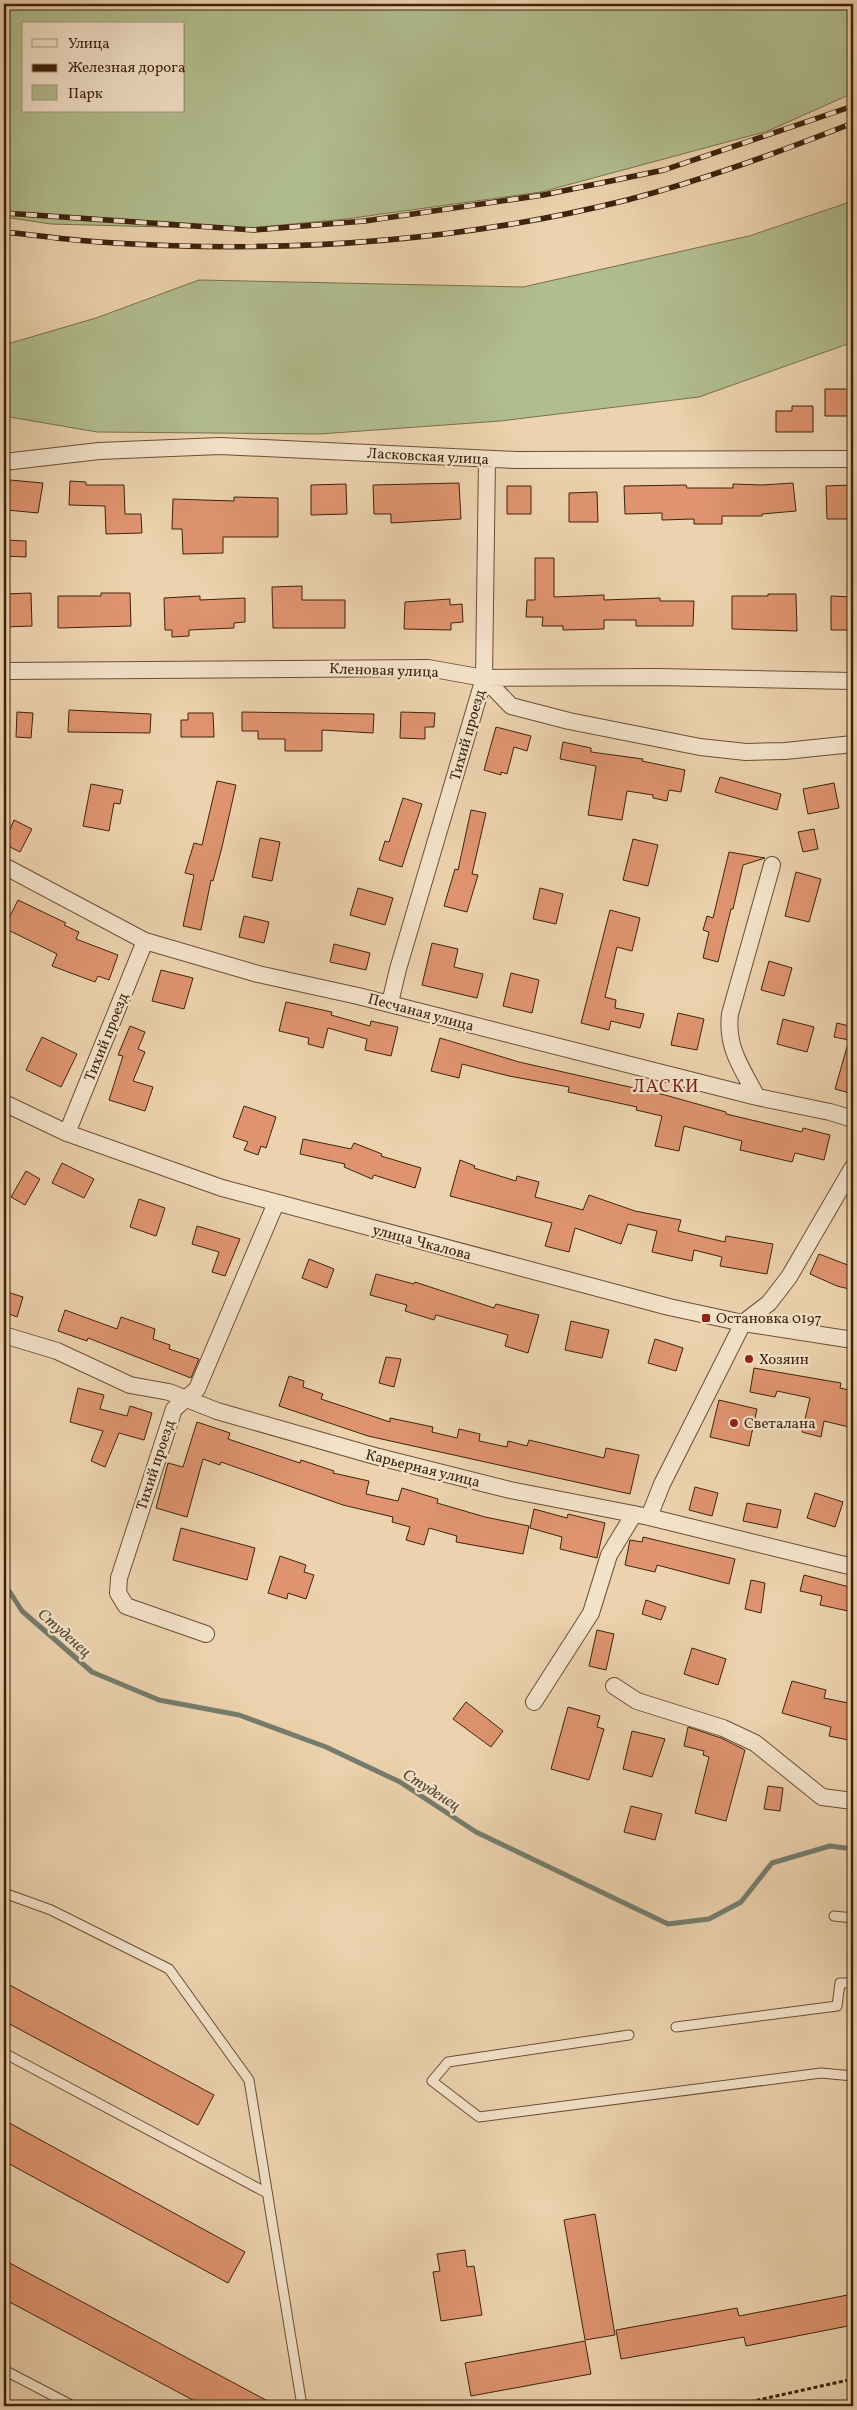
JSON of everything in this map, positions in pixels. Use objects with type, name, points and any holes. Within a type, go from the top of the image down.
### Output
[{"type":"street","name":"Ласковская улица","points":[[4,462],[99,452],[220,446],[487,459],[853,459]]},
{"type":"street","name":"Тихий проезд","points":[[390,1003],[398,969],[484,678],[487,459]]},
{"type":"street","name":"Кленовая улица","points":[[4,671],[428,668],[484,678],[658,677],[853,681]]},
{"type":"street","points":[[484,678],[511,706],[569,721],[700,747],[746,752],[785,752],[853,744]]},
{"type":"street","points":[[756,1097],[731,1047],[728,1031],[730,1014],[772,865]]},
{"type":"street","name":"Песчаная улица","points":[[4,866],[145,941],[258,974],[390,1003],[756,1097],[830,1112],[853,1119]]},
{"type":"street","name":"Тихий проезд","points":[[67,1133],[145,941]]},
{"type":"street","name":"улица Чкалова","points":[[4,1103],[67,1133],[170,1171],[276,1203],[653,1304],[744,1323],[853,1340]]},
{"type":"street","points":[[534,1702],[591,1613],[609,1555],[642,1516],[662,1484],[744,1323],[769,1303],[788,1277],[853,1167]]},
{"type":"street","name":"Тихий проезд","points":[[206,1634],[126,1606],[118,1593],[122,1568],[174,1409],[197,1389],[276,1203]]},
{"type":"street","name":"Карьерная улица","points":[[4,1335],[57,1351],[130,1385],[169,1392],[186,1400],[384,1459],[510,1490],[642,1516],[853,1567]]},
{"type":"street","points":[[614,1686],[637,1701],[723,1728],[756,1743],[822,1797],[853,1801]]},
{"type":"lane","points":[[4,1893],[51,1910],[169,1970],[249,2080],[302,2406]]},
{"type":"lane","points":[[834,1916],[853,1918]]},
{"type":"lane","points":[[676,2027],[838,2006],[840,1982],[853,1983]]},
{"type":"lane","points":[[629,2035],[448,2062],[432,2082],[479,2117],[821,2073],[853,2076]]},
{"type":"lane","points":[[4,2053],[267,2192]]},
{"type":"lane","points":[[4,2370],[73,2406]]},
{"type":"path","points":[[731,2406],[853,2379]]},
{"type":"green space","points":[[4,4],[853,4],[853,93],[768,131],[541,192],[346,219],[238,229],[51,224],[4,217]]},
{"type":"green space","points":[[853,201],[853,342],[699,397],[500,421],[320,434],[97,432],[4,416],[4,345],[96,318],[199,280],[523,287],[749,236]]},
{"type":"building","points":[[825,389],[853,389],[853,416],[825,416]]},
{"type":"building","points":[[792,406],[813,406],[813,432],[776,432],[776,411],[792,411]]},
{"type":"building","points":[[10,480],[43,483],[38,513],[7,510]]},
{"type":"building","points":[[70,481],[86,482],[86,485],[124,485],[125,514],[141,514],[142,533],[106,534],[105,506],[69,505]]},
{"type":"building","points":[[459,483],[461,519],[391,523],[391,514],[374,514],[373,485]]},
{"type":"building","points":[[793,483],[796,511],[762,514],[762,516],[722,516],[722,524],[694,524],[694,519],[662,520],[662,513],[625,514],[624,486],[686,485],[687,488],[733,488],[733,484]]},
{"type":"building","points":[[346,484],[347,514],[311,515],[311,485]]},
{"type":"building","points":[[851,485],[852,519],[827,519],[826,486]]},
{"type":"building","points":[[507,486],[531,486],[531,514],[507,514]]},
{"type":"building","points":[[597,492],[598,522],[569,522],[569,493]]},
{"type":"building","points":[[234,497],[278,498],[278,537],[223,537],[223,553],[183,554],[182,529],[172,529],[173,499],[234,501]]},
{"type":"building","points":[[5,540],[26,541],[26,557],[4,556]]},
{"type":"building","points":[[535,558],[554,558],[554,597],[604,595],[604,600],[660,598],[660,601],[694,601],[693,626],[636,626],[636,620],[604,620],[604,629],[563,630],[563,626],[542,626],[543,617],[526,617],[527,600],[535,600]]},
{"type":"building","points":[[302,586],[302,600],[345,600],[345,628],[273,628],[272,587]]},
{"type":"building","points":[[31,593],[32,626],[4,627],[4,594]]},
{"type":"building","points":[[101,593],[130,593],[131,626],[58,628],[58,596],[101,596]]},
{"type":"building","points":[[768,594],[796,594],[797,631],[732,629],[732,596],[768,596]]},
{"type":"building","points":[[200,596],[200,600],[245,598],[245,622],[234,623],[234,628],[189,630],[189,636],[172,637],[172,630],[165,630],[164,598]]},
{"type":"building","points":[[831,596],[853,597],[853,630],[831,630]]},
{"type":"building","points":[[450,599],[450,605],[462,604],[463,622],[451,623],[451,630],[404,629],[405,602]]},
{"type":"building","points":[[69,710],[151,714],[150,733],[68,732]]},
{"type":"building","points":[[17,712],[33,713],[31,738],[16,737]]},
{"type":"building","points":[[242,712],[374,714],[373,733],[322,730],[322,751],[285,751],[285,739],[258,739],[258,731],[242,731]]},
{"type":"building","points":[[401,712],[435,713],[434,727],[425,727],[425,739],[400,738]]},
{"type":"building","points":[[188,713],[213,713],[214,737],[181,737],[181,720],[188,720]]},
{"type":"building","points":[[496,727],[531,736],[527,751],[514,747],[507,774],[501,772],[501,775],[484,770]]},
{"type":"building","points":[[563,742],[591,748],[591,752],[643,759],[642,761],[685,770],[681,792],[669,790],[667,801],[653,798],[653,795],[627,791],[622,820],[588,815],[596,766],[560,759]]},
{"type":"building","points":[[720,777],[781,794],[777,810],[715,792]]},
{"type":"building","points":[[217,781],[236,785],[222,847],[213,881],[211,880],[201,930],[183,926],[194,875],[185,873],[194,843],[202,845]]},
{"type":"building","points":[[834,783],[839,808],[808,814],[803,789]]},
{"type":"building","points":[[91,784],[123,790],[120,804],[114,803],[109,831],[83,826]]},
{"type":"building","points":[[403,798],[422,804],[402,867],[379,860],[385,841],[389,842]]},
{"type":"building","points":[[471,810],[486,813],[472,874],[478,875],[467,912],[444,906],[455,869],[458,870]]},
{"type":"building","points":[[14,820],[32,829],[20,852],[4,844]]},
{"type":"building","points":[[814,829],[818,849],[803,852],[798,832]]},
{"type":"building","points":[[260,838],[280,842],[272,881],[252,877]]},
{"type":"building","points":[[633,839],[658,845],[648,886],[623,880]]},
{"type":"building","points":[[729,852],[765,858],[743,865],[718,962],[703,958],[709,932],[703,930],[707,916],[713,918]]},
{"type":"building","points":[[796,872],[821,879],[809,922],[785,916]]},
{"type":"building","points":[[358,888],[393,898],[385,925],[350,915]]},
{"type":"building","points":[[540,888],[563,894],[556,924],[533,919]]},
{"type":"building","points":[[18,900],[66,923],[64,925],[79,932],[76,939],[118,955],[109,980],[98,976],[95,982],[52,966],[57,954],[4,928]]},
{"type":"building","points":[[610,910],[640,918],[632,951],[617,947],[605,997],[616,1000],[615,1008],[644,1014],[640,1028],[611,1021],[609,1030],[581,1023]]},
{"type":"building","points":[[244,916],[269,922],[264,943],[239,937]]},
{"type":"building","points":[[432,943],[458,949],[454,967],[483,974],[477,998],[422,985]]},
{"type":"building","points":[[334,944],[370,953],[366,970],[330,962]]},
{"type":"building","points":[[769,961],[792,968],[784,996],[761,990]]},
{"type":"building","points":[[161,970],[193,978],[184,1009],[152,1001]]},
{"type":"building","points":[[511,973],[539,980],[532,1013],[503,1006]]},
{"type":"building","points":[[286,1002],[332,1012],[331,1015],[370,1026],[371,1021],[398,1027],[391,1056],[365,1050],[367,1039],[328,1028],[323,1048],[308,1044],[309,1038],[279,1031]]},
{"type":"building","points":[[678,1013],[704,1019],[697,1050],[671,1045]]},
{"type":"building","points":[[783,1019],[814,1027],[807,1052],[777,1044]]},
{"type":"building","points":[[837,1023],[853,1027],[853,1094],[835,1089],[849,1040],[834,1037]]},
{"type":"building","points":[[130,1026],[145,1032],[138,1049],[145,1052],[133,1081],[153,1087],[145,1111],[109,1100],[123,1056],[118,1055]]},
{"type":"building","points":[[42,1037],[77,1054],[61,1087],[26,1070]]},
{"type":"building","points":[[440,1038],[519,1062],[665,1095],[726,1112],[726,1114],[802,1132],[803,1128],[830,1135],[824,1160],[795,1153],[792,1162],[740,1150],[742,1141],[684,1126],[679,1151],[655,1146],[662,1116],[636,1110],[637,1107],[568,1092],[569,1087],[509,1076],[462,1064],[459,1078],[431,1071]]},
{"type":"building","points":[[244,1106],[276,1117],[266,1148],[261,1146],[258,1155],[244,1150],[248,1142],[233,1137]]},
{"type":"building","points":[[303,1139],[351,1149],[354,1143],[382,1154],[381,1156],[421,1168],[415,1188],[374,1175],[372,1179],[344,1167],[345,1164],[300,1154]]},
{"type":"building","points":[[460,1160],[475,1166],[474,1168],[516,1181],[517,1176],[539,1182],[535,1197],[583,1210],[589,1195],[635,1211],[681,1220],[678,1231],[725,1242],[726,1236],[773,1244],[767,1274],[720,1266],[722,1257],[694,1250],[692,1261],[652,1252],[657,1231],[628,1224],[621,1244],[575,1228],[569,1252],[545,1246],[552,1223],[450,1196]]},
{"type":"building","points":[[62,1163],[94,1179],[84,1198],[52,1183]]},
{"type":"building","points":[[26,1171],[40,1179],[25,1205],[11,1197]]},
{"type":"building","points":[[139,1199],[165,1208],[156,1236],[130,1227]]},
{"type":"building","points":[[197,1226],[240,1239],[225,1276],[212,1272],[219,1252],[192,1244]]},
{"type":"building","points":[[819,1254],[853,1267],[853,1290],[837,1286],[810,1274]]},
{"type":"building","points":[[309,1259],[334,1269],[327,1288],[302,1278]]},
{"type":"building","points":[[376,1274],[414,1284],[415,1282],[494,1308],[496,1304],[539,1315],[528,1353],[505,1346],[508,1335],[436,1315],[434,1320],[405,1311],[407,1305],[370,1295]]},
{"type":"building","points":[[4,1291],[23,1297],[17,1317],[4,1312]]},
{"type":"building","points":[[65,1310],[117,1329],[121,1317],[155,1329],[153,1339],[170,1345],[169,1349],[199,1359],[191,1378],[88,1338],[87,1341],[58,1331]]},
{"type":"building","points":[[571,1321],[609,1330],[602,1358],[565,1350]]},
{"type":"building","points":[[655,1339],[683,1348],[676,1371],[648,1363]]},
{"type":"building","points":[[386,1357],[401,1359],[394,1387],[379,1383]]},
{"type":"building","points":[[754,1368],[841,1383],[840,1388],[853,1391],[853,1428],[824,1421],[821,1437],[802,1432],[810,1398],[777,1391],[775,1397],[750,1392]]},
{"type":"building","points":[[289,1376],[304,1381],[303,1387],[323,1394],[321,1399],[390,1422],[390,1418],[433,1427],[432,1432],[457,1438],[459,1429],[480,1434],[479,1441],[507,1447],[508,1441],[527,1446],[529,1440],[604,1458],[606,1448],[639,1455],[630,1494],[368,1436],[279,1406]]},
{"type":"building","points":[[78,1388],[104,1395],[100,1409],[127,1416],[130,1406],[152,1413],[144,1440],[119,1433],[105,1467],[91,1461],[103,1431],[70,1422]]},
{"type":"building","points":[[719,1400],[757,1409],[749,1446],[710,1437]]},
{"type":"building","points":[[197,1422],[230,1433],[228,1439],[300,1463],[301,1460],[334,1471],[333,1473],[369,1481],[366,1494],[398,1501],[402,1488],[438,1499],[437,1503],[485,1517],[529,1526],[523,1554],[456,1542],[457,1536],[429,1528],[424,1545],[406,1540],[410,1527],[392,1522],[393,1517],[343,1505],[221,1462],[220,1465],[203,1459],[187,1517],[156,1508],[168,1463],[183,1467]]},
{"type":"building","points":[[695,1487],[718,1493],[712,1516],[689,1510]]},
{"type":"building","points":[[815,1493],[843,1502],[835,1527],[807,1518]]},
{"type":"building","points":[[747,1503],[781,1510],[777,1528],[743,1521]]},
{"type":"building","points":[[534,1509],[567,1518],[568,1514],[605,1523],[597,1558],[560,1549],[562,1537],[530,1528]]},
{"type":"building","points":[[181,1528],[255,1548],[247,1580],[173,1560]]},
{"type":"building","points":[[643,1537],[735,1559],[729,1584],[657,1565],[655,1572],[625,1565],[630,1540],[642,1542]]},
{"type":"building","points":[[280,1556],[306,1565],[304,1572],[314,1575],[306,1599],[288,1593],[287,1599],[268,1593]]},
{"type":"building","points":[[804,1575],[853,1588],[853,1612],[820,1605],[822,1596],[800,1591]]},
{"type":"building","points":[[751,1580],[765,1583],[761,1613],[745,1609]]},
{"type":"building","points":[[646,1600],[666,1607],[661,1620],[642,1614]]},
{"type":"building","points":[[597,1630],[614,1634],[606,1670],[589,1666]]},
{"type":"building","points":[[692,1648],[726,1659],[718,1685],[684,1674]]},
{"type":"building","points":[[792,1681],[826,1690],[824,1698],[853,1704],[853,1741],[829,1736],[831,1727],[782,1713]]},
{"type":"building","points":[[466,1702],[503,1731],[491,1747],[453,1719]]},
{"type":"building","points":[[568,1707],[600,1716],[597,1727],[604,1729],[589,1780],[551,1769]]},
{"type":"building","points":[[688,1727],[721,1738],[745,1750],[726,1821],[695,1813],[709,1757],[703,1755],[704,1751],[684,1746]]},
{"type":"building","points":[[632,1731],[665,1739],[652,1777],[623,1769]]},
{"type":"building","points":[[768,1786],[783,1788],[780,1811],[764,1809]]},
{"type":"building","points":[[631,1806],[662,1814],[655,1840],[624,1832]]},
{"type":"building","points":[[4,1982],[214,2095],[198,2125],[4,2021]]},
{"type":"building","points":[[4,2120],[245,2252],[228,2283],[4,2161]]},
{"type":"building","points":[[595,2214],[615,2335],[585,2340],[564,2220]]},
{"type":"building","points":[[465,2250],[467,2267],[474,2266],[482,2315],[441,2321],[433,2272],[440,2271],[437,2254]]},
{"type":"building","points":[[4,2260],[277,2406],[204,2406],[4,2299]]},
{"type":"building","points":[[853,2294],[853,2325],[746,2346],[744,2337],[621,2359],[616,2330],[737,2308],[739,2316]]},
{"type":"building","points":[[585,2341],[591,2374],[471,2396],[465,2363]]},
{"type":"waterway","name":"Студенец","points":[[4,1583],[22,1611],[92,1672],[159,1700],[239,1715],[326,1747],[400,1782],[476,1832],[668,1924],[709,1919],[741,1902],[772,1863],[830,1846],[853,1849]]},
{"type":"railway","points":[[4,213],[254,230],[365,221],[543,195],[664,170],[853,106]]},
{"type":"railway","points":[[4,232],[99,242],[231,247],[364,242],[431,235],[562,215],[627,200],[741,165],[853,123]]},
{"type":"place","name":"Остановка 0197","points":[[706,1318]]},
{"type":"place","name":"Хозяин","points":[[749,1359]]},
{"type":"place","name":"Светалана","points":[[734,1423]]},
{"type":"district","name":"ЛАСКИ","points":[[666,1086]]}]
